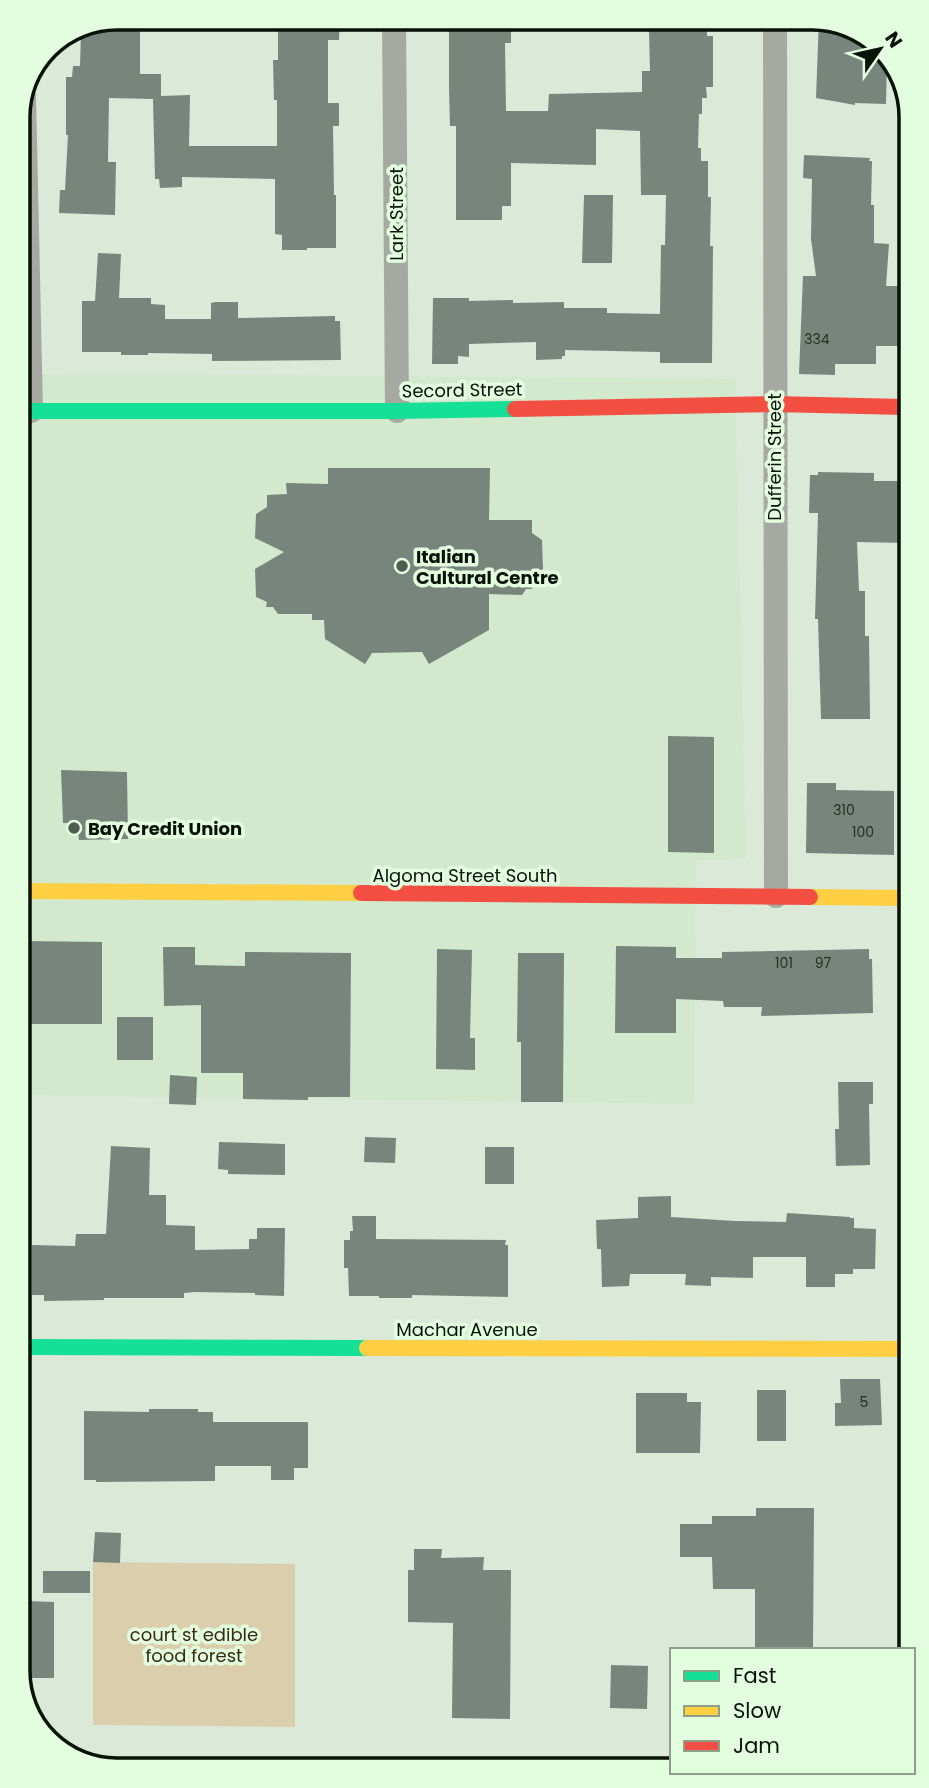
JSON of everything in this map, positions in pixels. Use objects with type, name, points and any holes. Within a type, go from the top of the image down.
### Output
[{"type":"street","name":"Lark Street","points":[[394,30],[397,411]]},
{"type":"street","name":"Dufferin Street","points":[[775,30],[776,896]]},
{"type":"street","name":"Secord Street","points":[[30,411],[397,411],[774,404],[899,407]]},
{"type":"street","name":"Algoma Street South","points":[[30,891],[899,898]]},
{"type":"street","name":"Machar Avenue","points":[[30,1347],[899,1349]]},
{"type":"shaded area","points":[[30,375],[735,379],[746,859],[696,860],[694,1104],[30,1095]]},
{"type":"green space","name":"court st edible food forest","points":[[93,1562],[295,1564],[295,1727],[93,1725]]},
{"type":"building","points":[[140,30],[140,74],[161,74],[161,96],[190,95],[189,146],[277,146],[277,100],[274,100],[273,60],[278,60],[278,30],[339,30],[339,40],[328,40],[328,103],[339,103],[339,126],[333,126],[336,248],[282,250],[282,235],[275,234],[275,179],[182,177],[182,187],[160,188],[159,179],[155,179],[153,99],[109,98],[108,162],[116,162],[115,215],[59,213],[60,190],[65,190],[68,135],[66,77],[72,77],[73,66],[80,66],[81,37],[100,31]]},
{"type":"building","points":[[449,30],[511,30],[511,43],[505,43],[506,111],[548,111],[549,94],[642,92],[642,71],[650,71],[649,30],[707,30],[707,36],[713,36],[713,87],[706,87],[707,98],[702,98],[698,148],[701,148],[701,161],[708,161],[708,197],[711,197],[712,363],[660,363],[660,352],[565,350],[562,359],[536,360],[536,342],[469,344],[469,357],[458,356],[458,364],[432,364],[433,298],[513,300],[513,303],[564,302],[564,308],[607,308],[607,313],[660,314],[661,245],[665,245],[666,195],[641,195],[640,131],[596,129],[596,165],[511,163],[511,206],[502,206],[502,220],[456,220],[456,126],[450,126]]},
{"type":"building","points":[[819,30],[856,41],[874,55],[887,71],[886,104],[855,105],[816,98]]},
{"type":"building","points":[[804,155],[870,158],[869,161],[872,161],[874,243],[889,244],[886,286],[899,286],[899,346],[876,346],[876,364],[835,364],[835,375],[799,374],[803,276],[816,276],[811,239],[812,179],[803,178]]},
{"type":"building","points":[[584,195],[613,195],[612,263],[582,263]]},
{"type":"building","points":[[98,253],[121,254],[119,298],[151,298],[151,304],[165,305],[165,319],[211,319],[211,303],[215,302],[238,302],[238,318],[335,316],[335,321],[340,321],[341,360],[212,361],[212,354],[121,355],[121,352],[82,352],[82,301],[95,301]]},
{"type":"building","name":"Italian Cultural Centre","points":[[328,468],[490,468],[489,520],[532,520],[532,533],[542,540],[543,569],[532,575],[532,589],[526,589],[522,595],[489,594],[489,630],[429,664],[422,652],[372,653],[365,664],[325,639],[324,620],[312,620],[312,614],[278,614],[273,607],[266,607],[267,602],[256,597],[255,569],[284,552],[255,538],[256,514],[267,507],[267,495],[287,494],[286,483],[328,484]]},
{"type":"building","points":[[818,472],[874,473],[874,481],[899,481],[899,543],[857,542],[859,591],[865,591],[865,636],[869,636],[870,719],[821,719],[818,619],[815,619],[818,513],[809,513],[810,475],[818,475]]},
{"type":"building","points":[[668,736],[714,737],[714,853],[668,852]]},
{"type":"building","points":[[61,770],[127,772],[128,839],[79,840],[77,823],[63,823]]},
{"type":"building","points":[[807,783],[836,783],[836,790],[894,791],[894,855],[806,853]]},
{"type":"building","points":[[30,941],[102,942],[102,1024],[30,1024]]},
{"type":"building","points":[[616,946],[676,947],[676,958],[722,958],[722,952],[869,949],[869,959],[872,959],[873,1013],[761,1016],[762,1007],[724,1007],[723,1001],[676,999],[676,1033],[615,1033]]},
{"type":"building","points":[[163,947],[195,947],[195,965],[245,966],[245,952],[351,953],[350,1097],[308,1097],[308,1100],[243,1099],[243,1073],[201,1073],[201,1005],[164,1006]]},
{"type":"building","points":[[437,949],[472,950],[470,1038],[475,1038],[475,1070],[436,1069]]},
{"type":"building","points":[[518,953],[564,953],[563,1102],[521,1102],[521,1042],[517,1042]]},
{"type":"building","points":[[117,1017],[153,1017],[153,1060],[117,1060]]},
{"type":"building","points":[[170,1075],[197,1077],[196,1105],[169,1104]]},
{"type":"building","points":[[838,1082],[873,1082],[873,1104],[869,1104],[870,1165],[836,1166],[835,1129],[839,1129]]},
{"type":"building","points":[[365,1137],[396,1138],[395,1163],[364,1162]]},
{"type":"building","points":[[219,1142],[285,1144],[285,1175],[228,1174],[228,1170],[218,1169]]},
{"type":"building","points":[[111,1146],[150,1148],[149,1195],[166,1195],[166,1225],[195,1226],[195,1250],[249,1249],[249,1239],[257,1239],[257,1228],[285,1228],[284,1296],[195,1292],[184,1293],[184,1298],[44,1301],[44,1295],[32,1295],[32,1245],[75,1246],[76,1234],[106,1234]]},
{"type":"building","points":[[485,1147],[514,1147],[514,1184],[485,1184]]},
{"type":"building","points":[[671,1196],[671,1217],[786,1222],[787,1213],[854,1218],[854,1228],[876,1229],[875,1269],[853,1269],[853,1274],[835,1274],[835,1287],[806,1287],[806,1257],[753,1257],[753,1278],[711,1277],[711,1286],[685,1285],[686,1274],[630,1274],[629,1286],[602,1287],[601,1249],[597,1249],[596,1220],[638,1218],[638,1197]]},
{"type":"building","points":[[352,1216],[376,1216],[376,1239],[506,1240],[508,1297],[349,1296],[348,1268],[344,1268],[344,1240],[350,1240],[350,1231],[353,1231]]},
{"type":"building","points":[[840,1379],[880,1379],[882,1425],[835,1426],[835,1403],[841,1403]]},
{"type":"building","points":[[757,1390],[786,1390],[786,1441],[757,1441]]},
{"type":"building","points":[[636,1393],[687,1393],[687,1402],[701,1402],[700,1453],[636,1453]]},
{"type":"building","points":[[149,1409],[198,1409],[198,1412],[213,1412],[213,1422],[308,1422],[308,1468],[294,1468],[294,1480],[271,1480],[271,1466],[215,1466],[215,1481],[84,1480],[84,1411],[149,1412]]},
{"type":"building","points":[[756,1508],[814,1508],[813,1648],[755,1648],[755,1589],[713,1589],[712,1557],[680,1557],[680,1524],[712,1524],[712,1516],[756,1516]]},
{"type":"building","points":[[95,1532],[121,1533],[120,1563],[93,1562]]},
{"type":"building","points":[[414,1549],[442,1549],[441,1558],[484,1557],[483,1570],[511,1570],[510,1719],[452,1718],[453,1623],[408,1622],[408,1570],[414,1570]]},
{"type":"building","points":[[43,1571],[90,1571],[90,1593],[43,1593]]},
{"type":"building","points":[[30,1601],[54,1602],[54,1678],[30,1678]]},
{"type":"building","points":[[611,1665],[648,1666],[647,1709],[610,1708]]},
{"type":"traffic: fast","points":[[30,411],[515,409]]},
{"type":"traffic: fast","points":[[30,1347],[367,1348]]},
{"type":"traffic: slow","points":[[30,891],[361,893]]},
{"type":"traffic: slow","points":[[810,897],[899,898]]},
{"type":"traffic: slow","points":[[367,1348],[899,1349]]},
{"type":"traffic: jam","points":[[515,409],[774,404],[899,407]]},
{"type":"traffic: jam","points":[[361,893],[810,897]]},
{"type":"place","name":"Italian Cultural Centre","points":[[402,566]]},
{"type":"place","name":"Bay Credit Union","points":[[74,828]]}]
